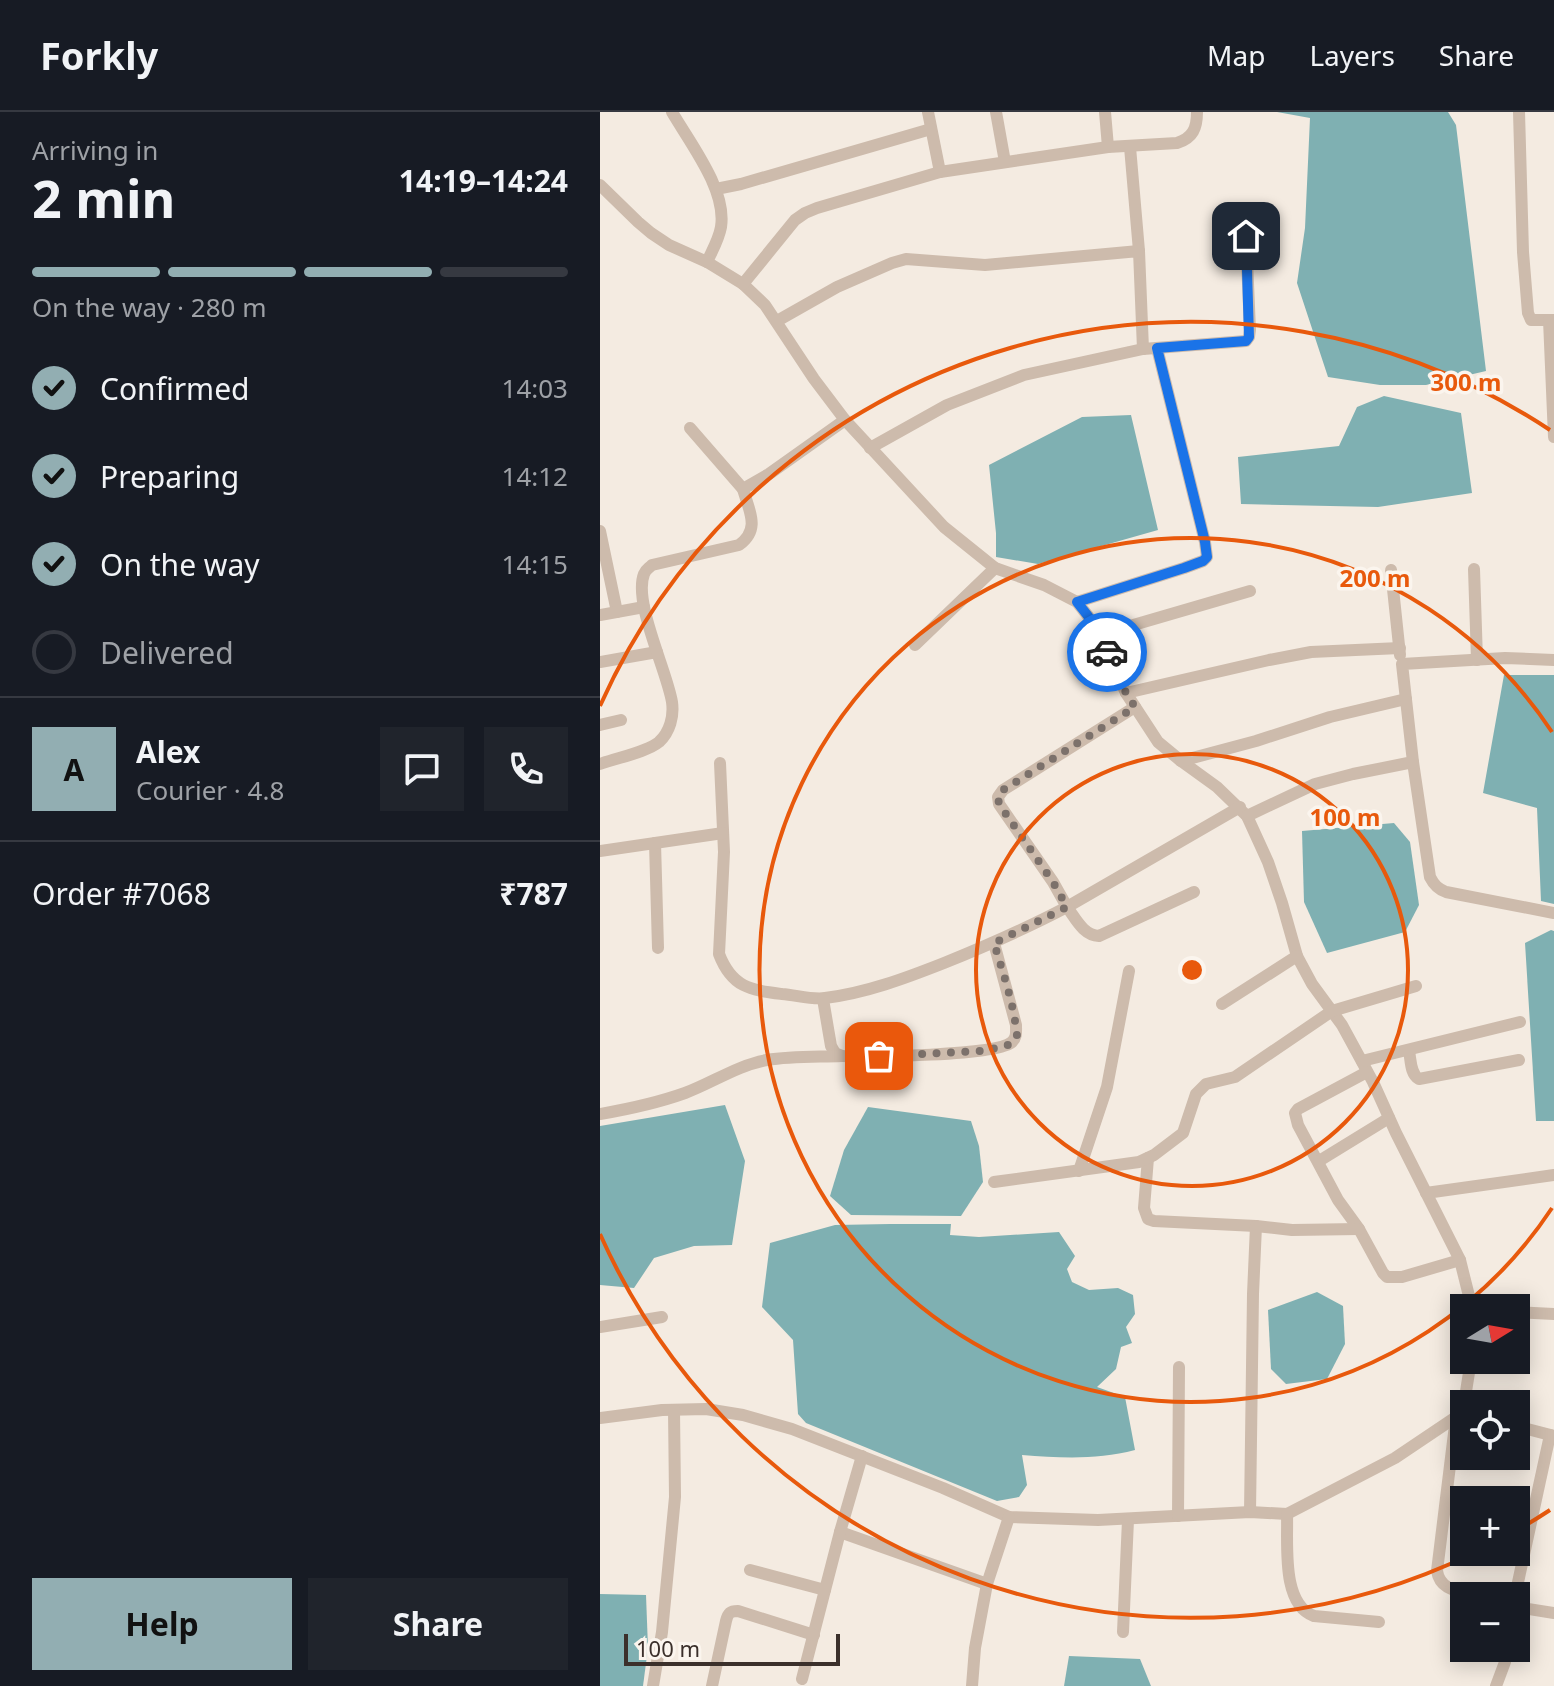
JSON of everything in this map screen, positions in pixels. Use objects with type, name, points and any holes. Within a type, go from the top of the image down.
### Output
[{"type":"street","points":[[672,112],[716,189],[721,207],[719,236],[707,262]]},
{"type":"street","points":[[928,112],[940,172]]},
{"type":"street","points":[[996,112],[1005,162]]},
{"type":"street","points":[[1105,112],[1108,147]]},
{"type":"street","points":[[743,284],[785,230],[805,213],[940,172],[1108,147],[1177,143],[1186,140],[1196,126],[1197,112]]},
{"type":"street","points":[[1519,112],[1528,313],[1531,320],[1551,320],[1554,437]]},
{"type":"street","points":[[716,189],[931,129]]},
{"type":"street","points":[[1130,147],[1143,349]]},
{"type":"street","points":[[600,185],[651,233],[743,284],[765,305],[845,420],[944,527],[995,568],[1044,585],[1077,602],[1099,635],[1126,693],[1158,742],[1243,811],[1268,862],[1297,956],[1364,1067],[1460,1260],[1468,1294]]},
{"type":"street","points":[[870,448],[947,405],[1024,375],[1143,349],[1246,341],[1249,337],[1246,236]]},
{"type":"street","points":[[777,321],[837,287],[906,259],[985,265],[1139,251]]},
{"type":"street","points":[[1077,602],[1203,561],[1207,557],[1157,348]]},
{"type":"street","points":[[743,489],[845,420]]},
{"type":"street","points":[[600,764],[660,741],[672,719],[672,702],[644,607],[645,570],[652,565],[739,545],[750,535],[752,528],[743,489],[690,428]]},
{"type":"street","points":[[600,531],[617,612]]},
{"type":"street","points":[[915,645],[995,568]]},
{"type":"street","points":[[1474,569],[1477,660]]},
{"type":"street","points":[[1391,570],[1430,877],[1439,889],[1446,892],[1554,913]]},
{"type":"street","points":[[1099,635],[1250,591]]},
{"type":"street","points":[[600,615],[644,607]]},
{"type":"street","points":[[1126,693],[1311,652],[1400,648]]},
{"type":"street","points":[[600,662],[657,652]]},
{"type":"street","points":[[1402,664],[1505,658],[1554,660]]},
{"type":"street","points":[[1181,761],[1330,717],[1406,699]]},
{"type":"street","points":[[1135,707],[1003,790],[998,797],[999,804],[1067,907],[1084,930],[1095,936],[1194,892]]},
{"type":"street","points":[[600,725],[621,720]]},
{"type":"street","points":[[720,763],[723,833],[719,954],[723,964],[739,983],[752,990],[823,999],[901,980],[994,943],[1243,811],[1315,784],[1413,762]]},
{"type":"street","points":[[600,851],[723,833]]},
{"type":"street","points":[[655,843],[658,948]]},
{"type":"street","points":[[600,1114],[661,1101],[765,1060],[931,1054],[982,1051],[1006,1046],[1017,1036],[1016,1025],[994,943]]},
{"type":"street","points":[[1222,1004],[1297,956]]},
{"type":"street","points":[[1079,1171],[1107,1087],[1129,971]]},
{"type":"street","points":[[994,1182],[1139,1162],[1148,1158],[1183,1133],[1196,1094],[1201,1088],[1213,1081],[1235,1077],[1332,1011],[1416,986]]},
{"type":"street","points":[[823,999],[831,1046],[835,1053],[842,1056]]},
{"type":"street","points":[[1460,1260],[1402,1277],[1387,1277],[1338,1200],[1298,1125],[1295,1113],[1364,1067],[1409,1051],[1520,1022]]},
{"type":"street","points":[[1409,1051],[1413,1072],[1419,1079],[1519,1060]]},
{"type":"street","points":[[1319,1161],[1389,1118]]},
{"type":"street","points":[[1148,1158],[1144,1208],[1148,1219],[1292,1230],[1359,1229]]},
{"type":"street","points":[[1426,1193],[1554,1175]]},
{"type":"street","points":[[1250,1512],[1256,1226]]},
{"type":"street","points":[[1530,1313],[1554,1314]]},
{"type":"street","points":[[600,1327],[662,1317]]},
{"type":"street","points":[[1178,1516],[1179,1367]]},
{"type":"street","points":[[600,1418],[706,1409],[743,1415],[792,1429],[1009,1517],[1128,1520],[1250,1512],[1287,1514],[1395,1458],[1450,1418]]},
{"type":"street","points":[[653,1686],[662,1632],[675,1497],[674,1410]]},
{"type":"street","points":[[1518,1582],[1552,1435],[1530,1430]]},
{"type":"street","points":[[802,1679],[862,1456]]},
{"type":"street","points":[[1450,1589],[1438,1580],[1437,1571],[1453,1470]]},
{"type":"street","points":[[1287,1514],[1290,1587],[1299,1605],[1314,1616],[1379,1622]]},
{"type":"street","points":[[972,1686],[975,1648],[987,1584],[1009,1517]]},
{"type":"street","points":[[1123,1632],[1128,1520]]},
{"type":"street","points":[[840,1532],[987,1584]]},
{"type":"street","points":[[750,1570],[825,1590]]},
{"type":"street","points":[[1530,1609],[1554,1613]]},
{"type":"street","points":[[712,1686],[731,1611],[814,1635]]},
{"type":"street","points":[[1496,1686],[1505,1662]]},
{"type":"water","points":[[1277,112],[1448,112],[1456,125],[1486,371],[1426,385],[1380,385],[1328,377],[1297,283],[1305,228],[1310,118]]},
{"type":"water","points":[[1384,396],[1461,413],[1472,493],[1378,507],[1241,504],[1238,457],[1339,446],[1357,407]]},
{"type":"water","points":[[1131,415],[1158,530],[1038,564],[996,557],[989,465],[1082,417]]},
{"type":"water","points":[[1504,675],[1554,675],[1554,904],[1541,901],[1537,808],[1483,793]]},
{"type":"water","points":[[1394,823],[1410,842],[1419,905],[1405,932],[1327,953],[1304,902],[1302,831]]},
{"type":"water","points":[[1554,931],[1554,1121],[1536,1121],[1525,943]]},
{"type":"water","points":[[725,1105],[745,1161],[732,1245],[694,1246],[654,1258],[634,1288],[600,1285],[600,1126]]},
{"type":"water","points":[[868,1107],[971,1121],[979,1146],[983,1182],[961,1216],[851,1215],[830,1196],[844,1150]]},
{"type":"water","points":[[951,1224],[950,1235],[979,1237],[1059,1232],[1075,1256],[1067,1269],[1072,1282],[1089,1290],[1118,1288],[1133,1295],[1135,1314],[1126,1327],[1132,1343],[1121,1347],[1116,1369],[1097,1387],[1125,1397],[1135,1450],[1093,1457],[1022,1455],[1027,1485],[1019,1497],[997,1501],[806,1423],[798,1414],[793,1340],[762,1307],[770,1243],[835,1225]]},
{"type":"water","points":[[1317,1292],[1343,1306],[1345,1344],[1327,1379],[1286,1384],[1271,1369],[1268,1310]]},
{"type":"water","points":[[600,1594],[646,1595],[648,1648],[643,1686],[600,1686]]},
{"type":"water","points":[[1069,1656],[1140,1659],[1151,1686],[1064,1686]]},
{"type":"way so far","points":[[879,1056],[982,1051],[1006,1046],[1017,1036],[994,943],[1067,907],[999,804],[998,797],[1003,790],[1135,707],[1107,652]]},
{"type":"route","points":[[1107,652],[1077,602],[1184,568],[1207,557],[1157,348],[1246,341],[1250,330],[1246,236]]}]
